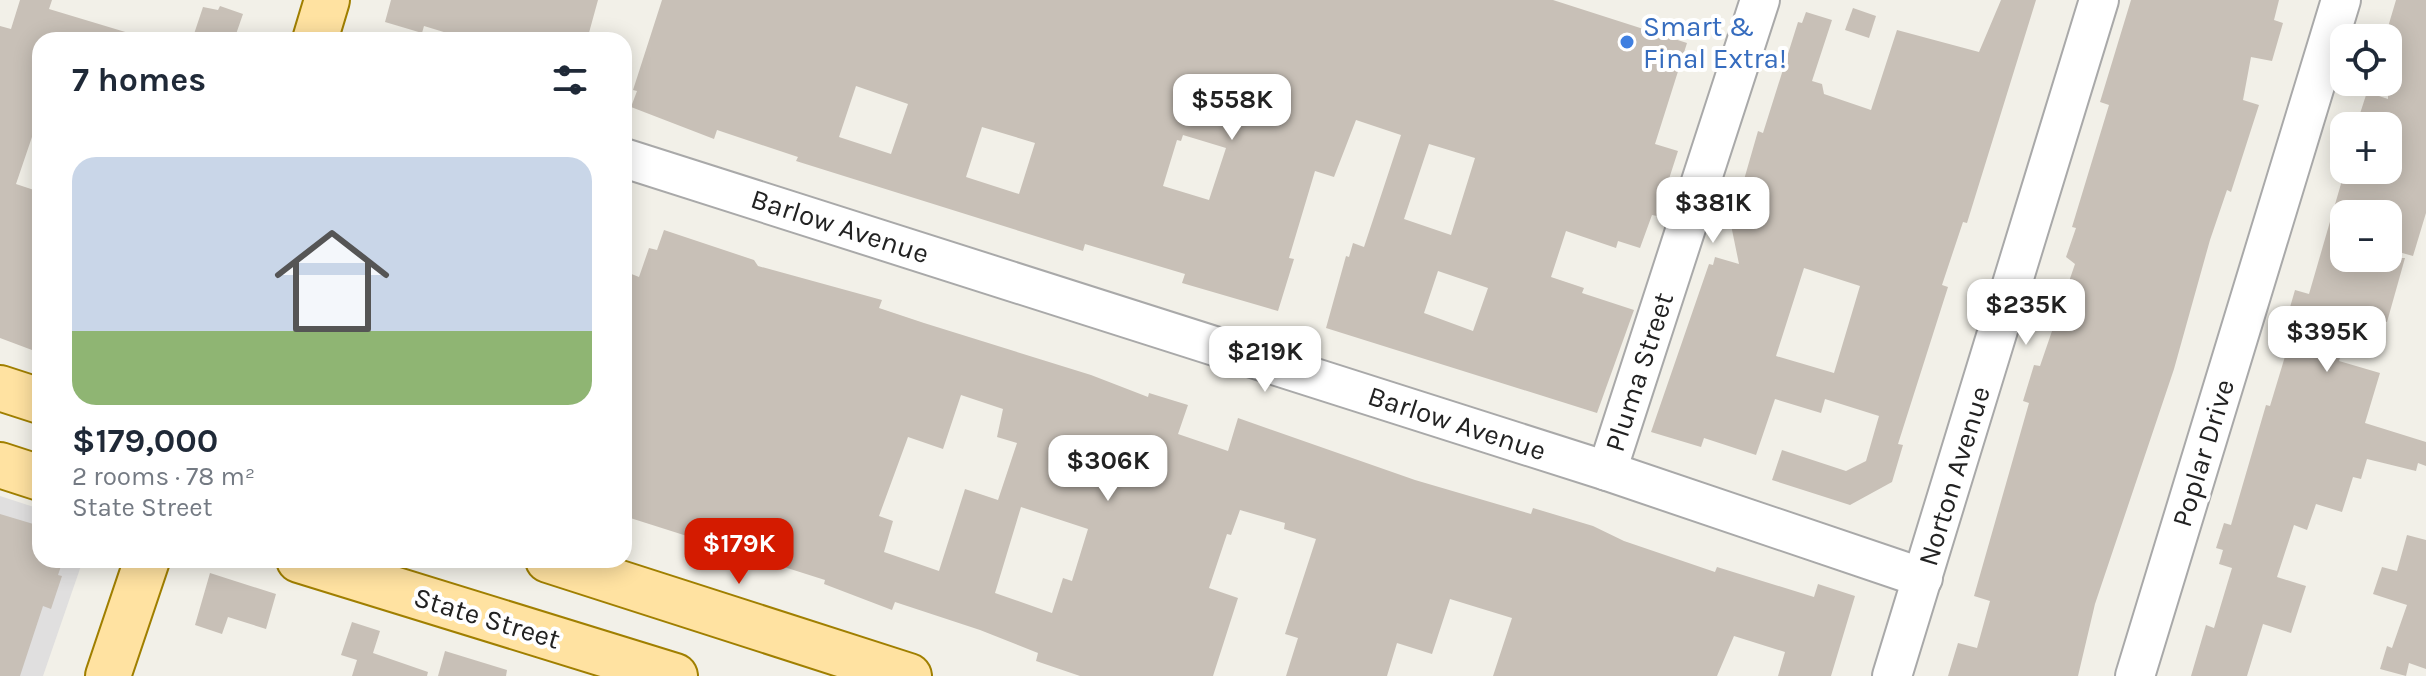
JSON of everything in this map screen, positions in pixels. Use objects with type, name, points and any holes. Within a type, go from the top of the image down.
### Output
[{"type":"main road","points":[[317,32],[327,0]]},
{"type":"main road","points":[[0,388],[32,398]]},
{"type":"main road","points":[[0,465],[32,475]]},
{"type":"main road","points":[[108,676],[144,568]]},
{"type":"main road","name":"State Street","points":[[325,568],[675,676]]},
{"type":"main road","points":[[573,568],[909,676]]},
{"type":"street","name":"Pluma Street","points":[[1607,471],[1760,0]]},
{"type":"street","name":"Norton Avenue","points":[[1892,676],[2099,0]]},
{"type":"street","name":"Poplar Drive","points":[[2135,676],[2341,0]]},
{"type":"street","name":"Barlow Avenue","points":[[632,161],[1607,471],[1923,578]]},
{"type":"shaded area","points":[[0,496],[32,506],[32,568],[80,568],[43,676],[0,676]]},
{"type":"building","points":[[20,0],[52,0],[49,9],[125,32],[32,32],[32,137],[16,184],[32,189],[32,350],[0,338],[0,26],[11,29]]},
{"type":"building","points":[[391,0],[598,0],[589,32],[444,32],[424,26],[422,32],[419,32],[385,22]]},
{"type":"building","points":[[662,0],[1553,0],[1687,43],[1655,144],[1678,151],[1657,216],[1652,215],[1640,248],[1618,241],[1616,248],[1566,231],[1551,277],[1584,288],[1582,293],[1634,310],[1597,413],[1326,328],[1346,256],[1349,257],[1353,243],[1364,247],[1401,135],[1356,120],[1334,177],[1315,171],[1289,258],[1294,259],[1278,311],[1182,283],[1185,274],[1085,244],[1083,251],[796,161],[798,157],[717,130],[714,139],[632,107],[637,91],[633,90]],"holes":[[[856,86],[908,104],[891,154],[839,137]],[[982,127],[1035,143],[1019,194],[966,177]],[[1183,135],[1226,148],[1209,200],[1163,186],[1177,140],[1181,141]],[[1429,144],[1475,158],[1451,235],[1404,219]],[[1438,271],[1488,288],[1473,331],[1424,313]]]},
{"type":"building","points":[[2001,0],[2036,0],[1967,223],[1963,222],[1942,285],[1948,287],[1898,444],[1903,445],[1892,482],[1850,505],[1772,480],[1782,450],[1846,471],[1866,461],[1879,416],[1825,399],[1821,413],[1775,399],[1756,455],[1704,438],[1701,447],[1651,432],[1709,264],[1713,265],[1715,257],[1739,264],[1731,225],[1758,131],[1763,133],[1798,22],[1802,23],[1806,12],[1832,20],[1812,81],[1822,84],[1824,94],[1871,110],[1897,30],[1979,52]],"holes":[[[1804,268],[1860,286],[1834,373],[1776,356]]]},
{"type":"building","points":[[2131,0],[2279,0],[2274,20],[2283,23],[2272,61],[2251,57],[2243,100],[2259,105],[2231,192],[2227,190],[2210,240],[2174,369],[2095,604],[2078,676],[1948,676],[1958,643],[1977,648],[1990,601],[1974,596],[2029,403],[2023,401],[2034,365],[2040,366],[2075,264],[2066,257],[2076,228],[2072,227],[2109,105],[2100,102]]},
{"type":"building","points":[[2396,0],[2426,0],[2426,213],[2413,256],[2402,253],[2402,200],[2336,200],[2341,184],[2402,184],[2402,112],[2361,112],[2366,96],[2388,99],[2388,96],[2402,96],[2402,24],[2389,24]]},
{"type":"building","points":[[220,6],[243,14],[237,32],[195,32],[203,7],[218,10]]},
{"type":"building","points":[[1853,8],[1876,16],[1869,38],[1845,30]]},
{"type":"building","points":[[2330,222],[2330,272],[2401,272],[2387,322],[2354,312],[2339,361],[2380,373],[2365,423],[2426,442],[2426,466],[2418,463],[2416,471],[2367,459],[2361,479],[2353,477],[2342,512],[2316,504],[2307,530],[2294,525],[2277,577],[2306,586],[2291,633],[2263,624],[2247,676],[2191,676],[2206,625],[2214,628],[2232,568],[2219,564],[2223,550],[2216,548],[2224,523],[2231,525],[2266,405],[2270,406],[2293,330],[2284,328],[2295,290],[2309,294]]},
{"type":"building","points":[[664,230],[754,260],[758,266],[882,300],[879,308],[1091,375],[1148,397],[1149,393],[1188,405],[1178,434],[1228,451],[1238,418],[1415,480],[1531,514],[1533,508],[1593,526],[1624,541],[1715,572],[1717,567],[1814,597],[1818,584],[1855,596],[1831,676],[1778,676],[1785,652],[1734,636],[1717,676],[1493,676],[1512,618],[1450,599],[1432,654],[1397,643],[1387,676],[1286,676],[1298,638],[1285,634],[1316,539],[1284,529],[1285,523],[1240,510],[1231,535],[1227,534],[1209,588],[1238,598],[1213,676],[1080,676],[1036,661],[1038,653],[980,630],[895,602],[892,610],[824,584],[825,580],[632,519],[632,274],[639,277],[649,248],[657,250]],"holes":[[[961,395],[1003,409],[997,437],[1017,443],[998,500],[965,489],[939,571],[884,552],[893,521],[879,516],[908,437],[943,449]],[[1021,507],[1088,529],[1072,581],[1063,578],[1052,613],[995,593]]]},
{"type":"building","points":[[0,514],[32,524],[32,568],[60,568],[58,575],[62,576],[51,609],[43,606],[20,676],[0,676]]},
{"type":"building","points":[[2407,535],[2426,540],[2426,669],[2409,663],[2406,676],[2380,669],[2387,646],[2392,648],[2407,605],[2373,594],[2382,567],[2397,571]]},
{"type":"building","points":[[210,573],[276,594],[266,629],[228,617],[222,634],[195,625]]},
{"type":"building","points":[[352,622],[380,631],[373,653],[428,672],[427,676],[352,676],[357,660],[341,655]]},
{"type":"building","points":[[445,651],[507,670],[506,676],[438,676]]},
{"type":"place","name":"Smart & Final Extra!","points":[[1627,42]]}]
